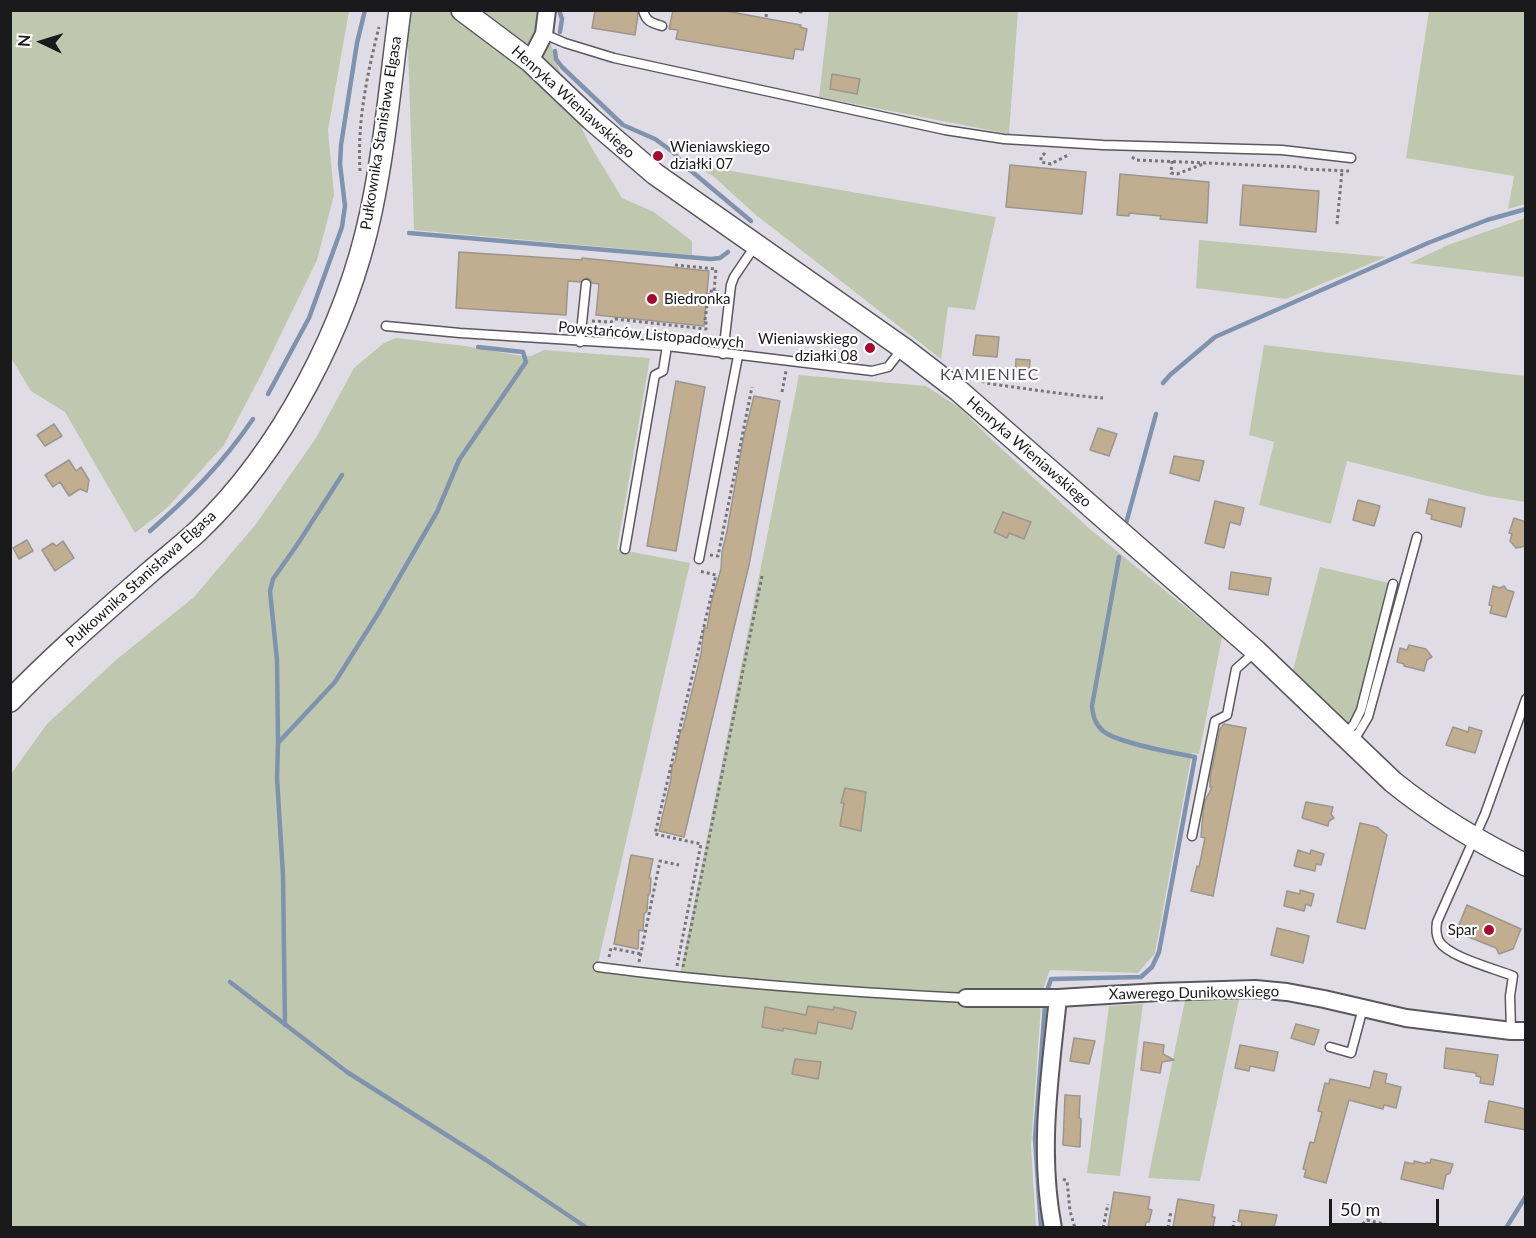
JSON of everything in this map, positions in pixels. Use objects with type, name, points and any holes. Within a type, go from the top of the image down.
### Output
[{"type":"street","name":"Pułkownika Stanisława Elgasa","points":[[10,701],[84,629],[198,530],[250,472],[285,421],[328,342],[357,267],[378,175],[400,10]]},
{"type":"street","name":"Henryka Wieniawskiego","points":[[462,10],[530,61],[591,119],[655,174],[903,348],[959,391],[1256,651],[1393,782],[1414,799],[1474,838],[1526,865]]},
{"type":"street","points":[[530,61],[544,34],[547,10]]},
{"type":"street","name":"Xawerego Dunikowskiego","points":[[966,998],[1058,998],[1255,989],[1287,992],[1406,1018],[1518,1031]]},
{"type":"street","points":[[1053,1227],[1046,1172],[1045,1128],[1058,998]]},
{"type":"lane","points":[[643,10],[645,18],[651,23],[662,26]]},
{"type":"lane","points":[[544,34],[614,58],[945,130],[1004,139],[1059,143],[1282,150],[1351,158]]},
{"type":"lane","points":[[723,354],[731,285],[755,245]]},
{"type":"lane","points":[[580,342],[586,284]]},
{"type":"lane","name":"Powstańców Listopadowych","points":[[386,326],[580,342],[667,346],[872,371],[888,367],[903,348]]},
{"type":"lane","points":[[625,549],[655,375],[663,371],[667,346]]},
{"type":"lane","points":[[700,556],[738,356]]},
{"type":"lane","points":[[1349,739],[1361,731],[1368,717],[1417,537]]},
{"type":"lane","points":[[1349,739],[1361,710],[1393,584]]},
{"type":"lane","points":[[1192,836],[1215,721],[1227,715],[1236,669],[1256,651]]},
{"type":"lane","points":[[1518,1031],[1510,996],[1513,976],[1450,952],[1440,941],[1436,930],[1437,922],[1485,814],[1526,699]]},
{"type":"lane","points":[[602,968],[678,977],[966,998]]},
{"type":"lane","points":[[1330,1047],[1351,1053],[1363,1008]]},
{"type":"path","points":[[766,17],[767,10]]},
{"type":"path","points":[[793,10],[801,12],[802,10]]},
{"type":"path","points":[[360,176],[358,141],[368,75],[380,22]]},
{"type":"path","points":[[1049,150],[1043,154],[1041,161],[1048,164],[1074,152]]},
{"type":"path","points":[[1048,164],[1049,157]]},
{"type":"path","points":[[1172,161],[1171,173],[1177,174],[1208,162]]},
{"type":"path","points":[[1336,224],[1341,171]]},
{"type":"path","points":[[675,265],[716,269],[714,291]]},
{"type":"path","points":[[583,320],[610,322],[615,319],[706,329],[706,320]]},
{"type":"path","points":[[782,392],[788,361]]},
{"type":"path","points":[[959,391],[968,380],[975,378],[988,383],[1103,398]]},
{"type":"path","points":[[700,556],[718,556],[752,387]]},
{"type":"path","points":[[678,977],[701,844],[655,834],[716,574],[699,570]]},
{"type":"path","points":[[678,977],[762,576]]},
{"type":"path","points":[[637,972],[660,861],[679,865]]},
{"type":"path","points":[[602,968],[611,948],[641,954]]},
{"type":"path","points":[[1060,1178],[1067,1181],[1070,1211],[1075,1227]]},
{"type":"path","points":[[1103,1227],[1108,1204]]},
{"type":"path","points":[[1168,1227],[1171,1210]]},
{"type":"path","points":[[1358,1227],[1363,1222],[1372,1220],[1401,1227]]},
{"type":"path","points":[[1233,1227],[1234,1221]]},
{"type":"green space","points":[[11,10],[349,11],[328,130],[334,195],[317,260],[224,445],[167,508],[135,533],[65,412],[31,391],[11,358]]},
{"type":"green space","points":[[398,11],[540,11],[571,106],[590,145],[622,198],[654,212],[692,241],[692,255],[414,230],[408,47]]},
{"type":"green space","points":[[829,11],[1018,11],[1009,134],[819,97]]},
{"type":"green space","points":[[1429,11],[1525,11],[1525,204],[1508,209],[1514,176],[1406,158]]},
{"type":"green space","points":[[691,164],[996,217],[975,310],[948,307],[941,359],[756,215],[713,176]]},
{"type":"green space","points":[[1525,218],[1525,277],[1410,263],[1448,245]]},
{"type":"green space","points":[[1199,240],[1386,257],[1286,299],[1196,288]]},
{"type":"green space","points":[[396,338],[465,346],[522,356],[531,356],[544,350],[650,358],[617,549],[690,563],[598,963],[680,974],[799,375],[926,386],[960,408],[1091,530],[1222,637],[1199,754],[1192,753],[1155,953],[1138,973],[1050,970],[1042,992],[1031,1146],[1036,1227],[11,1228],[11,774],[47,724],[116,660],[194,597],[256,524],[316,438],[354,368],[384,343]]},
{"type":"green space","points":[[1264,345],[1525,376],[1525,502],[1487,496],[1347,461],[1331,524],[1259,505],[1274,442],[1249,435]]},
{"type":"green space","points":[[1320,567],[1398,585],[1359,737],[1293,670]]},
{"type":"green space","points":[[1239,1000],[1200,1181],[1148,1178],[1185,1001]]},
{"type":"green space","points":[[1143,1004],[1120,1176],[1087,1173],[1109,1006]]},
{"type":"building","points":[[595,10],[637,10],[635,35],[592,28]]},
{"type":"building","points":[[673,10],[721,10],[801,25],[800,27],[807,29],[803,50],[795,49],[793,59],[676,39],[678,30],[669,29]]},
{"type":"building","points":[[832,74],[860,79],[857,94],[830,89]]},
{"type":"building","points":[[1010,165],[1086,172],[1082,214],[1006,207]]},
{"type":"building","points":[[1120,174],[1209,182],[1207,223],[1160,219],[1161,216],[1129,213],[1129,216],[1117,215]]},
{"type":"building","points":[[1243,185],[1319,191],[1316,232],[1240,225]]},
{"type":"building","points":[[459,252],[582,260],[582,258],[709,271],[704,326],[596,315],[599,284],[592,283],[586,278],[580,282],[568,281],[566,315],[456,308]]},
{"type":"building","points":[[976,335],[999,337],[997,357],[973,355]]},
{"type":"building","points":[[1016,359],[1030,360],[1029,378],[1015,377]]},
{"type":"building","points":[[676,381],[705,387],[676,551],[647,546]]},
{"type":"building","points":[[754,396],[780,401],[749,565],[684,837],[659,831],[672,765],[675,762],[680,733],[701,654],[704,628],[707,628],[712,599],[721,569],[722,552],[743,440]]},
{"type":"building","points":[[54,424],[62,436],[45,446],[37,435]]},
{"type":"building","points":[[1098,428],[1117,434],[1109,456],[1090,450]]},
{"type":"building","points":[[1174,456],[1204,461],[1199,481],[1170,473]]},
{"type":"building","points":[[69,460],[76,471],[81,467],[89,480],[87,492],[80,489],[69,496],[60,482],[53,487],[45,475]]},
{"type":"building","points":[[1429,499],[1465,508],[1461,527],[1431,519],[1432,515],[1426,513]]},
{"type":"building","points":[[1358,500],[1380,506],[1374,526],[1353,520]]},
{"type":"building","points":[[1215,501],[1244,508],[1240,525],[1230,522],[1224,548],[1205,543]]},
{"type":"building","points":[[1003,512],[1031,522],[1024,539],[1009,533],[1007,538],[994,532]]},
{"type":"building","points":[[1514,518],[1526,522],[1526,546],[1516,548],[1510,541],[1512,534],[1509,533]]},
{"type":"building","points":[[27,540],[33,551],[19,559],[13,548]]},
{"type":"building","points":[[63,541],[74,558],[55,571],[42,550],[53,543],[56,546]]},
{"type":"building","points":[[1231,572],[1271,578],[1268,595],[1229,589]]},
{"type":"building","points":[[1493,586],[1500,588],[1504,586],[1507,590],[1514,592],[1506,617],[1490,613],[1492,606],[1489,605]]},
{"type":"building","points":[[1409,645],[1426,649],[1432,657],[1427,660],[1424,671],[1397,662],[1400,648],[1407,650]]},
{"type":"building","points":[[1224,724],[1246,728],[1213,896],[1191,891],[1205,838],[1201,837],[1205,801],[1212,787],[1210,787],[1210,778],[1220,729]]},
{"type":"building","points":[[1453,727],[1468,732],[1469,727],[1482,731],[1475,753],[1446,745]]},
{"type":"building","points":[[845,788],[866,792],[861,831],[840,826],[844,803],[841,803]]},
{"type":"building","points":[[1306,802],[1333,807],[1331,814],[1334,818],[1329,821],[1328,826],[1302,818]]},
{"type":"building","points":[[1360,823],[1377,827],[1387,835],[1365,929],[1337,922]]},
{"type":"building","points":[[1298,850],[1310,854],[1311,850],[1324,854],[1321,865],[1316,864],[1315,871],[1294,866]]},
{"type":"building","points":[[631,855],[653,859],[647,911],[644,914],[643,931],[639,930],[638,949],[614,944]]},
{"type":"building","points":[[1300,890],[1314,894],[1311,906],[1306,904],[1304,911],[1284,906],[1287,891],[1300,894]]},
{"type":"building","name":"Spar","points":[[1467,905],[1521,929],[1513,949],[1499,954],[1496,948],[1456,932]]},
{"type":"building","points":[[1277,928],[1309,936],[1303,963],[1271,955]]},
{"type":"building","points":[[808,1006],[833,1010],[834,1007],[856,1012],[852,1029],[818,1022],[816,1034],[762,1027],[765,1007],[806,1015]]},
{"type":"building","points":[[1296,1024],[1319,1030],[1314,1045],[1291,1038]]},
{"type":"building","points":[[1074,1038],[1095,1041],[1089,1064],[1070,1061]]},
{"type":"building","points":[[1144,1042],[1164,1045],[1163,1054],[1174,1060],[1162,1062],[1160,1073],[1141,1070]]},
{"type":"building","points":[[1240,1045],[1278,1052],[1274,1071],[1250,1066],[1249,1071],[1235,1068]]},
{"type":"building","points":[[1446,1048],[1498,1055],[1493,1085],[1480,1083],[1481,1077],[1476,1076],[1476,1073],[1444,1068]]},
{"type":"building","points":[[795,1059],[821,1062],[818,1079],[792,1074]]},
{"type":"building","points":[[1374,1071],[1387,1074],[1385,1083],[1401,1087],[1396,1108],[1384,1105],[1383,1109],[1349,1100],[1326,1183],[1304,1177],[1306,1170],[1303,1169],[1310,1142],[1314,1143],[1322,1112],[1318,1111],[1325,1083],[1329,1084],[1330,1079],[1370,1088]]},
{"type":"building","points":[[1065,1095],[1080,1096],[1080,1147],[1063,1145]]},
{"type":"building","points":[[1489,1101],[1526,1109],[1526,1130],[1485,1122]]},
{"type":"building","points":[[1431,1159],[1453,1164],[1450,1173],[1446,1175],[1443,1189],[1401,1179],[1405,1162],[1414,1164],[1414,1161],[1426,1164],[1426,1162],[1430,1163]]},
{"type":"building","points":[[1114,1192],[1150,1197],[1148,1209],[1152,1210],[1145,1227],[1108,1227]]},
{"type":"building","points":[[1178,1199],[1214,1205],[1213,1227],[1173,1227]]},
{"type":"building","points":[[1240,1210],[1277,1215],[1274,1227],[1241,1227],[1242,1222],[1238,1221]]},
{"type":"waterway","points":[[268,394],[309,318],[342,227],[345,206],[340,164],[341,145],[357,43],[365,10]]},
{"type":"waterway","points":[[559,10],[562,19],[560,32]]},
{"type":"waterway","points":[[555,51],[556,59],[562,67],[623,125],[655,139],[673,152],[684,165],[751,221]]},
{"type":"waterway","points":[[1163,383],[1215,337],[1428,243],[1487,220],[1526,209]]},
{"type":"waterway","points":[[409,233],[711,259],[720,258],[728,252]]},
{"type":"waterway","points":[[285,1025],[283,875],[277,778],[278,743],[335,682],[437,512],[459,460],[526,362],[523,352],[478,347]]},
{"type":"waterway","points":[[1125,527],[1156,414]]},
{"type":"waterway","points":[[150,531],[205,478],[253,419]]},
{"type":"waterway","points":[[278,742],[277,660],[270,591],[273,579],[342,475]]},
{"type":"waterway","points":[[1048,988],[1051,979],[1141,977],[1152,967],[1159,952],[1195,757],[1120,740],[1103,731],[1095,720],[1092,706],[1119,557]]},
{"type":"waterway","points":[[230,982],[347,1072],[486,1160],[587,1228]]},
{"type":"waterway","points":[[1041,1228],[1035,1138],[1045,1006]]},
{"type":"waterway","points":[[1506,1228],[1526,1196]]},
{"type":"place","name":"Wieniawskiego działki 07","points":[[658,156]]},
{"type":"place","name":"Biedronka","points":[[652,299]]},
{"type":"place","name":"Wieniawskiego działki 08","points":[[870,348]]},
{"type":"place","name":"Spar","points":[[1489,930]]},
{"type":"district","name":"KAMIENIEC","points":[[990,375]]}]
